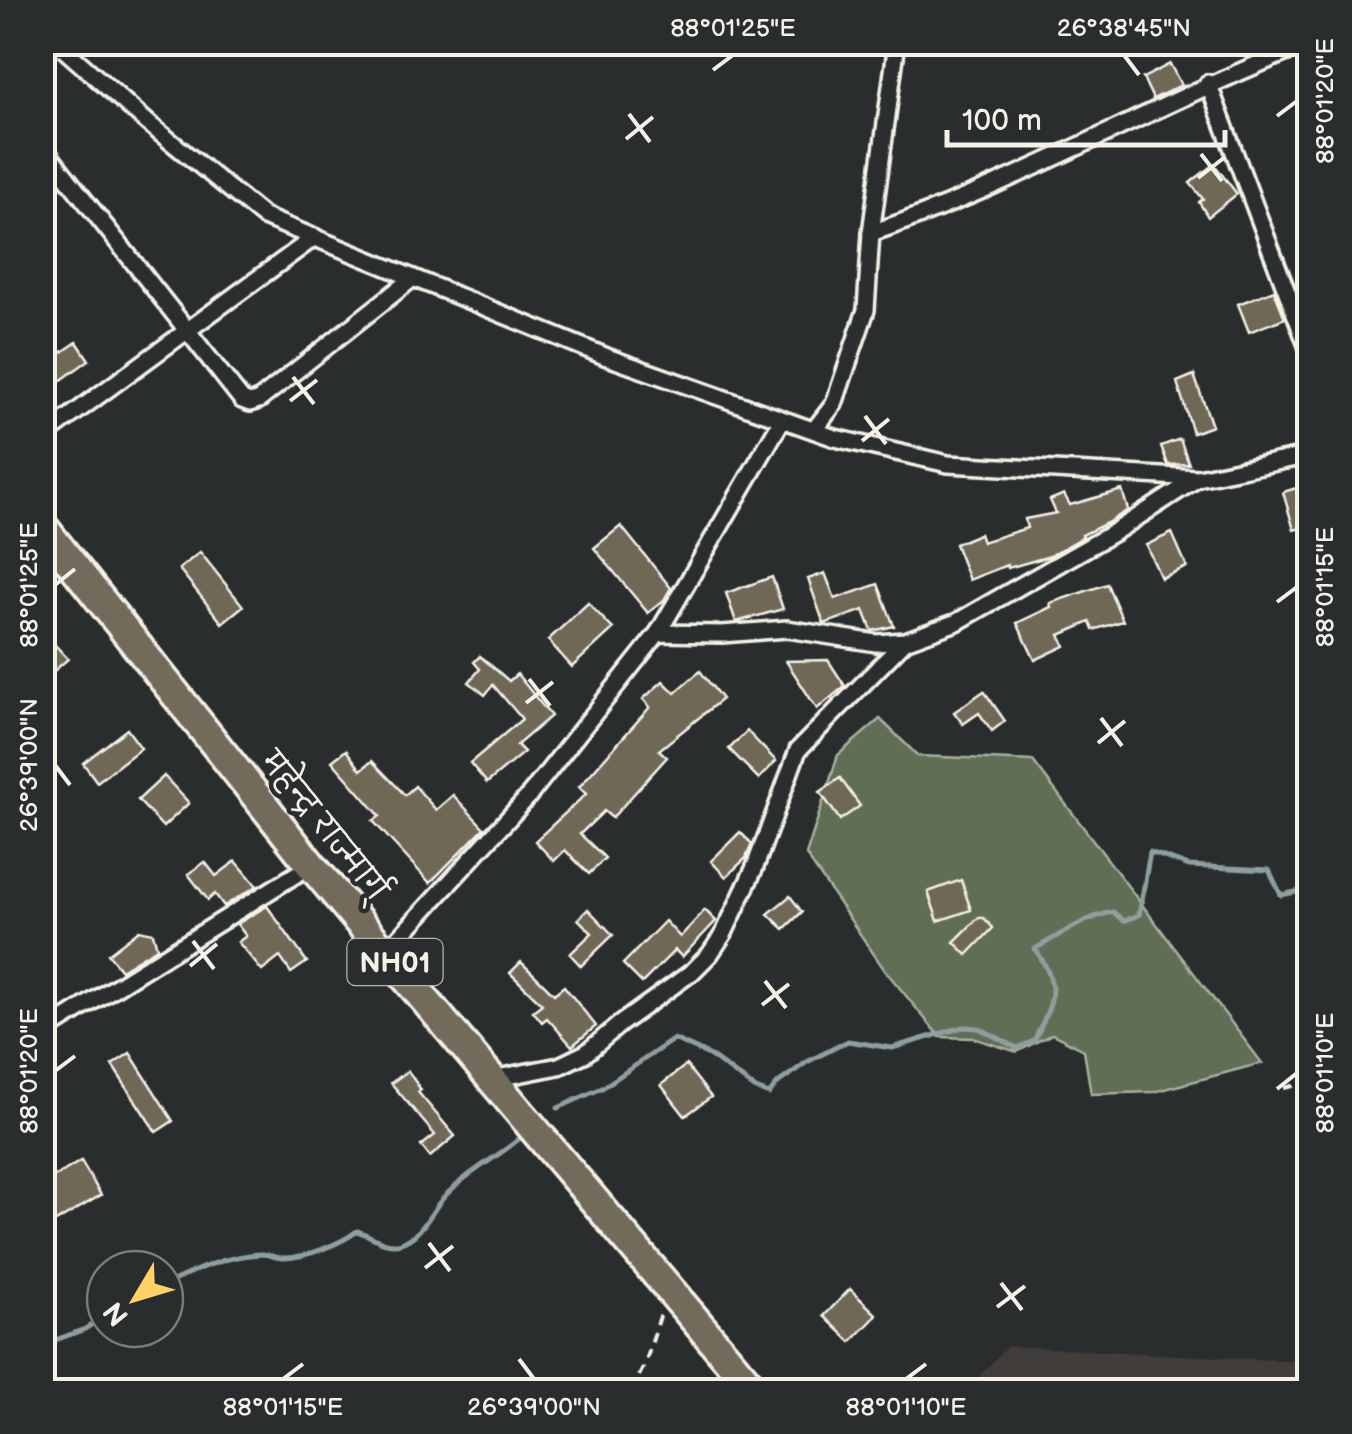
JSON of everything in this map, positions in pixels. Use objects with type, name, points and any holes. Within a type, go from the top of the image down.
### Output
[{"type":"highway","name":"महेन्द्र राज्मार्ग्","points":[[42,526],[311,865],[756,1392]]},
{"type":"street","points":[[56,42],[264,217],[606,356],[782,420],[874,448],[948,464],[1198,478],[1310,455]]},
{"type":"street","points":[[814,430],[834,404],[866,310],[871,233],[897,42]]},
{"type":"street","points":[[871,233],[938,211],[1208,83],[1294,49],[1310,47]]},
{"type":"street","points":[[1208,83],[1310,353]]},
{"type":"street","points":[[42,146],[242,400],[250,403],[259,400],[413,278]]},
{"type":"street","points":[[42,436],[315,237]]},
{"type":"street","points":[[387,952],[526,798],[658,632],[782,420]]},
{"type":"street","points":[[658,632],[786,630],[876,642],[905,641],[957,622],[1113,533],[1198,478]]},
{"type":"street","points":[[492,1079],[560,1066],[586,1053],[710,954],[755,867],[798,750],[905,641]]},
{"type":"street","points":[[42,1033],[311,865]]},
{"type":"path","points":[[1284,1088],[1310,1082]]},
{"type":"path","points":[[631,1392],[646,1364],[662,1315],[655,1303]]},
{"type":"shaded area","points":[[1007,1346],[1309,1362],[1309,1391],[966,1391]]},
{"type":"green space","points":[[880,719],[918,756],[1033,761],[1262,1063],[1154,1092],[1091,1094],[1084,1050],[1052,1034],[1017,1052],[973,1038],[940,1037],[884,969],[806,855],[838,755]]},
{"type":"building","points":[[1170,64],[1181,85],[1153,99],[1143,78]]},
{"type":"building","points":[[1214,164],[1237,194],[1208,217],[1199,202],[1203,199],[1190,183]]},
{"type":"building","points":[[1274,290],[1285,318],[1249,332],[1238,304]]},
{"type":"building","points":[[77,342],[89,360],[49,389],[42,380],[42,366]]},
{"type":"building","points":[[1194,375],[1212,426],[1193,433],[1177,382]]},
{"type":"building","points":[[1180,439],[1189,464],[1168,465],[1161,446]]},
{"type":"building","points":[[1310,484],[1310,525],[1294,530],[1283,492]]},
{"type":"building","points":[[1122,490],[1128,510],[1107,523],[1050,556],[1008,568],[1007,565],[969,580],[955,544],[979,534],[982,542],[1027,528],[1025,519],[1056,513],[1050,500],[1064,494],[1070,505]]},
{"type":"building","points":[[621,526],[671,588],[648,613],[594,548]]},
{"type":"building","points":[[1172,533],[1187,567],[1161,578],[1146,545]]},
{"type":"building","points":[[200,552],[243,606],[222,623],[179,569]]},
{"type":"building","points":[[825,573],[835,599],[878,584],[894,626],[872,631],[864,610],[824,624],[808,579]]},
{"type":"building","points":[[772,577],[783,609],[736,622],[726,593]]},
{"type":"building","points":[[1107,584],[1123,621],[1093,630],[1090,622],[1060,635],[1065,646],[1035,660],[1017,623],[1051,607],[1050,603]]},
{"type":"building","points":[[588,603],[613,629],[572,667],[548,640]]},
{"type":"building","points":[[42,631],[68,659],[42,681]]},
{"type":"building","points":[[480,656],[509,681],[517,674],[551,716],[517,745],[524,752],[487,783],[470,763],[522,719],[493,685],[485,695],[469,682],[480,669],[474,662]]},
{"type":"building","points":[[828,660],[845,686],[817,709],[786,661]]},
{"type":"building","points":[[700,671],[722,699],[659,750],[667,757],[612,818],[604,811],[580,834],[605,858],[589,874],[565,850],[554,861],[535,841],[586,794],[579,787],[650,707],[643,699],[663,681],[675,693]]},
{"type":"building","points":[[984,691],[1005,721],[992,731],[979,713],[963,724],[954,712]]},
{"type":"building","points":[[127,729],[141,748],[97,782],[83,763]]},
{"type":"building","points":[[747,731],[776,761],[759,779],[729,749]]},
{"type":"building","points":[[346,750],[361,770],[372,761],[405,795],[415,786],[436,810],[453,795],[484,828],[430,883],[373,821],[380,816],[332,761]]},
{"type":"building","points":[[164,776],[189,803],[163,827],[138,800]]},
{"type":"building","points":[[840,778],[860,806],[840,820],[820,792]]},
{"type":"building","points":[[740,832],[752,844],[746,858],[726,877],[711,861]]},
{"type":"building","points":[[236,861],[257,886],[224,906],[215,894],[208,900],[188,874],[205,862],[216,876]]},
{"type":"building","points":[[961,880],[971,910],[938,921],[928,892]]},
{"type":"building","points":[[790,896],[802,912],[784,929],[768,914]]},
{"type":"building","points":[[267,906],[307,962],[291,973],[280,957],[262,971],[238,942],[246,936],[237,924]]},
{"type":"building","points":[[588,909],[613,935],[581,966],[570,954],[592,933],[578,919]]},
{"type":"building","points":[[705,910],[716,921],[682,957],[675,950],[642,983],[623,964],[665,921],[680,937]]},
{"type":"building","points":[[978,918],[984,918],[993,928],[967,955],[954,942]]},
{"type":"building","points":[[139,930],[153,933],[157,948],[121,970],[108,954]]},
{"type":"building","points":[[521,962],[554,994],[564,986],[596,1026],[572,1046],[547,1018],[542,1022],[533,1011],[542,1004],[510,973]]},
{"type":"building","points":[[130,1053],[173,1121],[156,1132],[112,1065]]},
{"type":"building","points":[[686,1065],[711,1097],[685,1116],[661,1085]]},
{"type":"building","points":[[408,1071],[421,1090],[418,1092],[455,1136],[430,1157],[421,1146],[435,1135],[391,1083]]},
{"type":"building","points":[[81,1161],[101,1195],[42,1230],[42,1184]]},
{"type":"building","points":[[850,1289],[877,1315],[851,1342],[824,1316]]},
{"type":"waterway","points":[[558,1108],[602,1088],[674,1039],[709,1055],[769,1094],[807,1062],[848,1041],[892,1048],[963,1027],[979,1028],[1017,1048],[1034,1041],[1052,994],[1049,974],[1035,949],[1103,914],[1113,912],[1124,921],[1139,915],[1150,852],[1189,866],[1269,870],[1281,895],[1310,889]]},
{"type":"waterway","points":[[185,1276],[236,1257],[303,1255],[333,1245],[357,1231],[384,1242],[401,1243],[418,1231],[458,1183],[525,1134]]},
{"type":"waterway","points":[[42,1345],[85,1329]]}]
